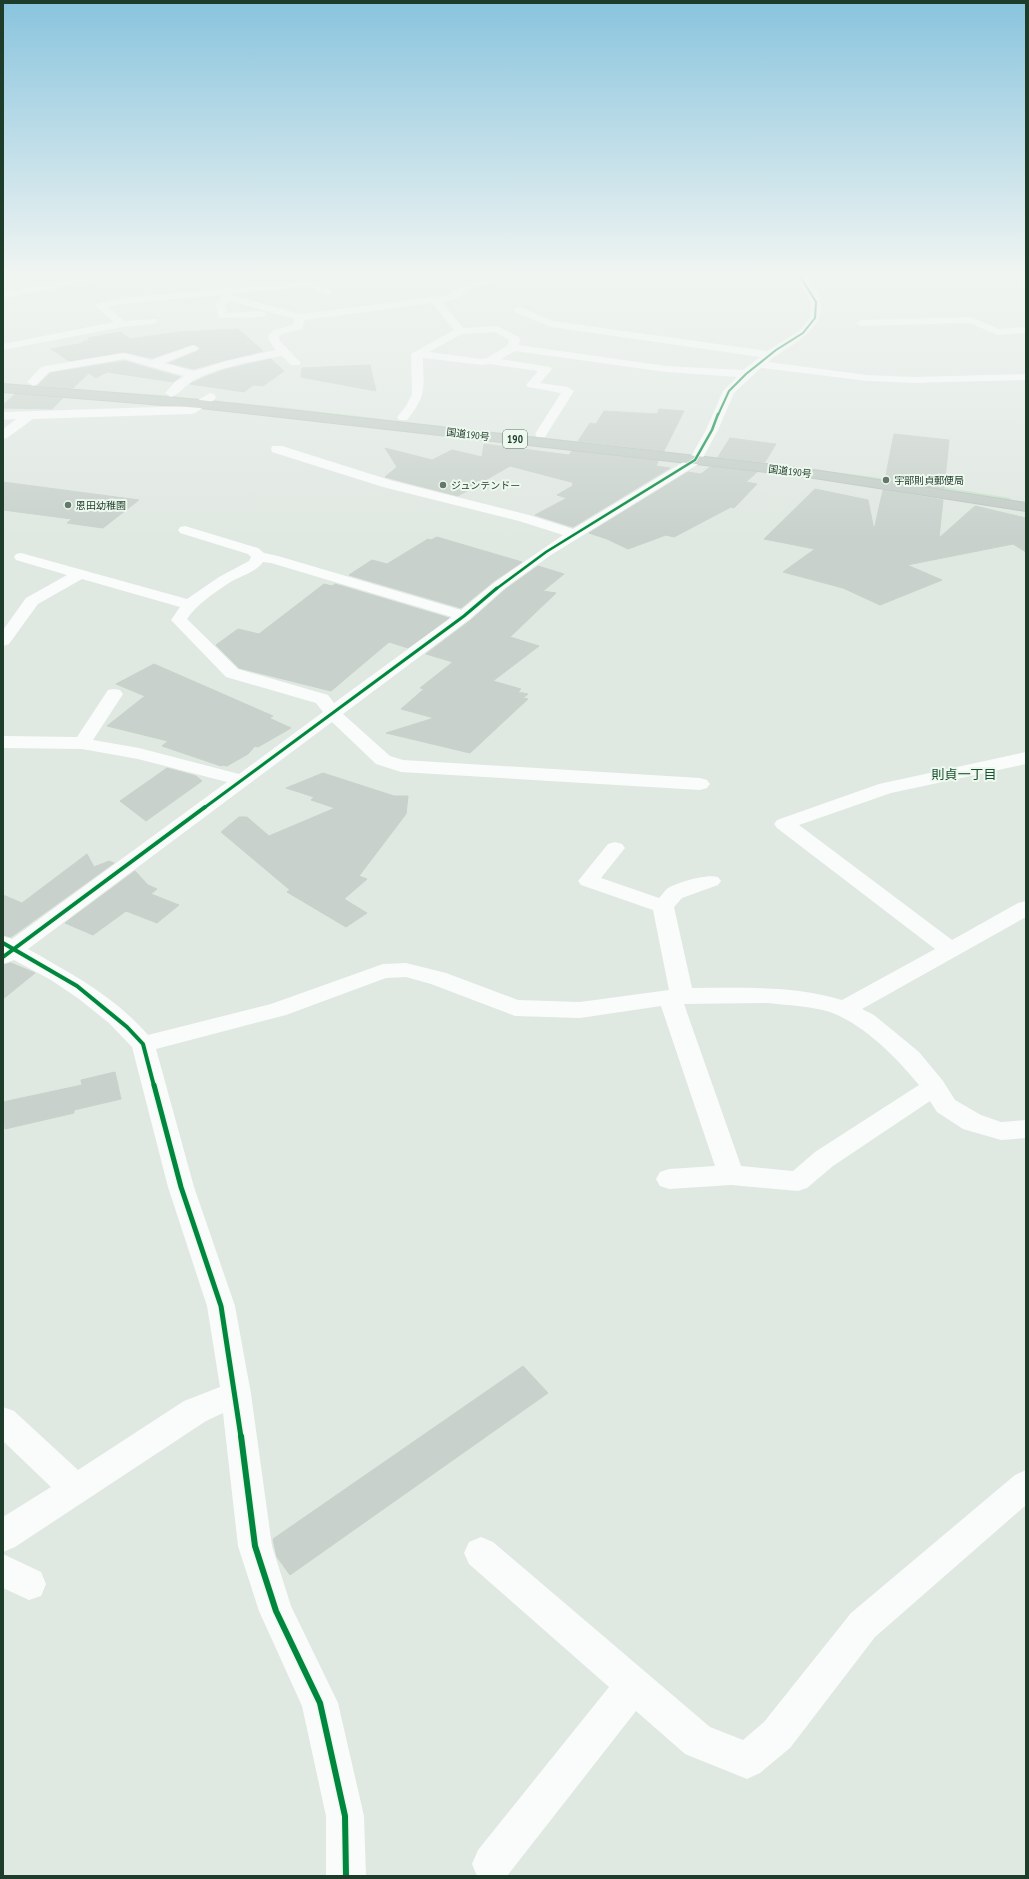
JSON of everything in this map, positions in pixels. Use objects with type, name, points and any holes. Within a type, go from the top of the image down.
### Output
[{"type":"highway","name":"国道190号","points":[[3,380],[171,393],[205,400],[697,456],[860,472],[951,484],[1026,498]]},
{"type":"highway","name":"国道190号","points":[[3,388],[205,400],[403,417],[541,434],[697,456],[1026,507]]},
{"type":"street","points":[[33,382],[45,368],[70,364]]},
{"type":"street","points":[[156,364],[194,375]]},
{"type":"street","points":[[171,393],[182,382],[194,375],[234,364]]},
{"type":"street","points":[[403,417],[412,408],[418,396],[417,364]]},
{"type":"street","points":[[509,364],[546,369],[532,385],[568,391],[541,434]]},
{"type":"street","points":[[627,364],[666,369],[746,374]]},
{"type":"street","points":[[346,1876],[345,1816],[320,1703],[276,1611],[255,1546],[236,1394],[221,1306],[181,1187],[143,1044],[128,1026],[68,980],[6,950],[333,714],[464,616],[500,585],[546,552],[697,456],[712,430],[729,391],[758,364],[866,378],[913,380],[1026,377]]},
{"type":"street","points":[[3,416],[191,410],[205,400]]},
{"type":"street","points":[[3,435],[30,415]]},
{"type":"street","points":[[277,449],[388,484],[524,518],[574,534]]},
{"type":"street","points":[[185,530],[253,551],[260,557],[273,559],[349,583],[464,616]]},
{"type":"street","points":[[21,557],[190,605]]},
{"type":"street","points":[[260,557],[254,564],[224,580],[190,605],[179,620],[232,673],[322,699],[333,714],[383,760],[401,766],[700,784]]},
{"type":"street","points":[[3,641],[32,601],[80,574]]},
{"type":"street","points":[[82,743],[114,694]]},
{"type":"street","points":[[3,742],[82,743],[139,754],[242,780]]},
{"type":"street","points":[[951,950],[784,824],[886,788],[1026,758]]},
{"type":"street","points":[[615,848],[588,881],[662,906]]},
{"type":"street","points":[[662,906],[675,893],[712,881]]},
{"type":"street","points":[[662,906],[676,997],[731,1175]]},
{"type":"street","points":[[844,1008],[1026,908]]},
{"type":"street","points":[[143,1044],[278,1010],[383,971],[406,970],[438,978],[515,1008],[580,1010],[676,997],[768,995],[825,1002],[844,1008],[866,1021],[910,1058],[934,1087],[946,1106],[972,1122],[1001,1131],[1026,1129]]},
{"type":"street","points":[[669,1179],[731,1175],[798,1181],[824,1159],[934,1087]]},
{"type":"street","points":[[3,1536],[195,1411],[236,1394]]},
{"type":"street","points":[[3,1420],[76,1489]]},
{"type":"street","points":[[481,1553],[698,1741],[747,1760],[777,1735],[863,1625],[1026,1485]]},
{"type":"street","points":[[492,1864],[634,1685]]},
{"type":"green space","points":[[3,385],[175,396],[194,399]]},
{"type":"green space","points":[[231,402],[667,452],[666,454],[229,404]]},
{"type":"green space","name":"宇部則貞郵便局","points":[[734,460],[912,482],[1010,498],[1010,500],[798,468]]},
{"type":"building","points":[[107,364],[133,364],[180,377],[173,382],[107,372],[96,378],[89,373],[73,388],[38,385],[50,373]]},
{"type":"building","points":[[172,364],[213,364],[194,369]]},
{"type":"building","points":[[250,364],[276,364],[284,371],[263,386],[253,385],[244,392],[190,384],[227,369]]},
{"type":"building","points":[[370,365],[376,391],[301,377],[302,368]]},
{"type":"building","points":[[15,394],[63,398],[52,409],[3,408],[3,405]]},
{"type":"building","points":[[659,409],[684,411],[664,451],[578,441],[590,423],[596,424],[604,411],[657,414]]},
{"type":"building","points":[[894,434],[949,440],[944,489],[885,480]]},
{"type":"building","points":[[730,438],[776,444],[765,462],[718,457]]},
{"type":"building","points":[[484,444],[569,455],[572,451],[658,461],[656,466],[670,468],[573,527],[535,515],[567,498],[557,495],[575,483],[510,466],[458,496],[385,477],[397,467],[385,448],[432,460],[452,450],[482,457]]},
{"type":"building","points":[[710,467],[757,472],[746,482],[757,484],[734,508],[731,507],[674,537],[666,535],[628,549],[607,539],[589,533],[688,472],[701,474]]},
{"type":"building","name":"恩田幼稚園","points":[[3,482],[139,500],[103,528],[67,523],[72,519],[3,510]]},
{"type":"building","points":[[815,489],[868,500],[874,530],[883,490],[943,500],[939,538],[975,506],[1026,518],[1026,552],[1013,544],[907,565],[942,580],[880,605],[843,588],[783,572],[815,549],[764,539]]},
{"type":"building","points":[[437,537],[522,562],[494,581],[461,608],[349,575],[372,560],[387,564],[428,539],[431,540]]},
{"type":"building","points":[[538,566],[564,574],[543,591],[556,593],[510,637],[539,646],[493,681],[521,689],[518,692],[528,694],[523,698],[528,699],[470,753],[386,733],[434,718],[401,709],[424,689],[420,688],[453,662],[426,654],[471,620],[506,589]]},
{"type":"building","points":[[324,584],[332,586],[335,584],[449,618],[408,648],[389,642],[331,691],[239,668],[216,645],[238,629],[259,634]]},
{"type":"building","points":[[154,664],[273,716],[269,718],[291,728],[258,747],[255,746],[248,754],[227,766],[221,766],[162,746],[168,741],[107,726],[145,696],[116,684]]},
{"type":"building","points":[[167,768],[196,776],[202,781],[146,821],[120,801]]},
{"type":"building","points":[[323,773],[394,796],[408,796],[406,814],[359,876],[367,879],[344,899],[367,913],[346,927],[287,892],[290,890],[221,832],[239,817],[247,817],[269,836],[335,808],[311,800],[314,797],[286,788]]},
{"type":"building","points":[[87,854],[94,867],[109,861],[114,863],[11,937],[3,935],[3,895],[22,903]]},
{"type":"building","points":[[135,871],[148,885],[157,889],[151,894],[179,905],[157,923],[126,911],[93,935],[65,923]]},
{"type":"building","points":[[11,963],[35,973],[3,999],[3,965]]},
{"type":"building","points":[[115,1072],[121,1099],[74,1110],[74,1113],[5,1129],[3,1102],[82,1085],[81,1080]]},
{"type":"building","points":[[523,1366],[548,1393],[290,1575],[277,1557],[273,1539]]},
{"type":"cycle path","points":[[3,957],[464,616],[500,585],[546,552],[695,460],[712,430],[729,391],[759,364]]},
{"type":"cycle path","points":[[3,943],[67,980],[87,994],[107,1009],[143,1044],[181,1187],[221,1306],[236,1394],[255,1546],[276,1611],[320,1703],[345,1816],[346,1876]]},
{"type":"place","name":"宇部則貞郵便局","points":[[886,480]]},
{"type":"place","name":"ジュンテンドー","points":[[443,485]]},
{"type":"place","name":"恩田幼稚園","points":[[68,505]]},
{"type":"district","name":"則貞一丁目","points":[[964,774]]}]
